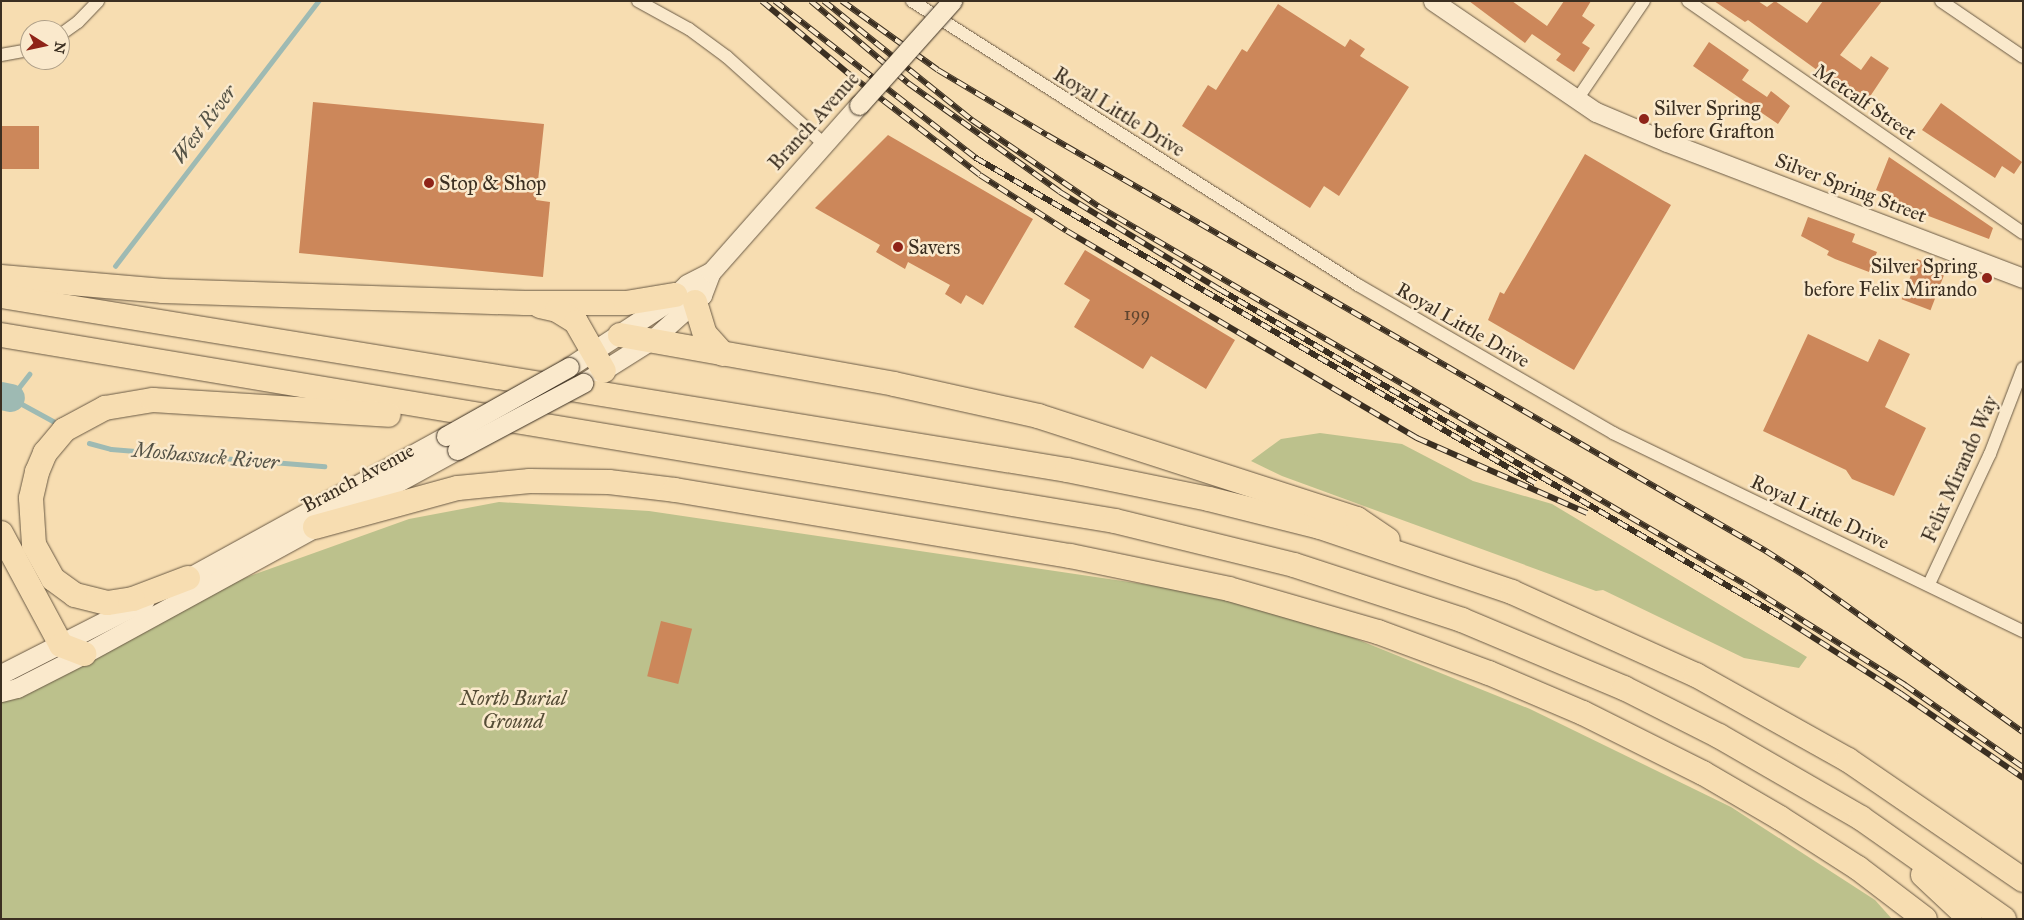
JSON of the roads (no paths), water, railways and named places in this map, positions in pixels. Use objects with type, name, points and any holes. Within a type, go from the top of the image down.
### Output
[{"type":"highway","points":[[1,277],[163,291],[525,303],[626,303],[685,298],[705,334],[723,354]]},
{"type":"highway","points":[[1,296],[1096,475],[1264,512],[1414,557],[1564,614],[1722,688],[1848,760],[2023,880]]},
{"type":"highway","points":[[525,303],[552,309],[573,320],[599,361]]},
{"type":"highway","points":[[1,335],[1115,521],[1294,565],[1462,620],[1624,688],[1719,736],[1861,818],[2004,919]]},
{"type":"highway","points":[[620,335],[929,391],[1057,422],[1357,519],[1414,557]]},
{"type":"highway","points":[[188,578],[133,599],[107,603],[75,595],[53,578],[34,545],[31,498],[37,472],[45,453],[64,430],[105,408],[153,400],[539,426]]},
{"type":"highway","points":[[315,527],[458,488],[530,480],[610,482],[675,490],[1051,552],[1195,581],[1378,632],[1489,673],[1583,713],[1703,773],[1780,818],[1858,868],[1925,919]]},
{"type":"highway","points":[[1,533],[61,645],[84,654]]},
{"type":"highway","points":[[1861,818],[1970,919]]},
{"type":"highway","points":[[1967,840],[2023,865]]},
{"type":"main road","name":"Branch Avenue","points":[[1,692],[17,688],[84,654],[315,527],[452,443],[569,367],[599,361],[650,340],[685,298],[687,284],[711,272],[952,1]]},
{"type":"main road","name":"Silver Spring Street","points":[[1433,1],[1576,101],[1667,142],[2023,278]]},
{"type":"main road","name":"Branch Avenue","points":[[1,674],[61,645],[452,443],[583,383],[620,335],[685,298]]},
{"type":"street","points":[[70,28],[98,1]]},
{"type":"street","points":[[638,1],[689,29],[727,57],[824,144]]},
{"type":"street","name":"Royal Little Drive","points":[[912,1],[1352,282],[1458,345],[1646,450],[1930,584],[2023,631]]},
{"type":"street","points":[[1576,101],[1644,1]]},
{"type":"street","name":"Metcalf Street","points":[[1688,1],[2023,233]]},
{"type":"street","points":[[1940,1],[2023,57]]},
{"type":"street","points":[[1,55],[20,52]]},
{"type":"street","name":"Felix Mirando Way","points":[[1930,584],[1990,454],[2023,368]]},
{"type":"waterway","name":"West River","points":[[115,266],[318,1]]},
{"type":"waterway","name":"Moshassuck River","points":[[30,374],[11,398],[53,421]]},
{"type":"waterway","name":"Moshassuck River","points":[[1,396],[11,398]]},
{"type":"waterway","name":"Moshassuck River","points":[[89,443],[111,449],[324,466]]},
{"type":"railway","points":[[762,1],[849,74],[980,175],[1067,231],[1417,438],[1587,513]]},
{"type":"railway","points":[[775,1],[976,158],[1535,483]]},
{"type":"railway","points":[[811,1],[908,83],[1060,192],[1219,289],[1783,618],[1900,693],[2023,778]]},
{"type":"railway","points":[[824,1],[972,120],[1098,206],[1748,586],[1905,685],[2023,767]]},
{"type":"railway","points":[[842,1],[938,70],[1047,135],[1766,551],[1805,576],[2023,732]]},
{"type":"place","name":"Silver Spring before Grafton","points":[[1644,119]]},
{"type":"place","name":"Stop & Shop","points":[[429,183]]},
{"type":"place","name":"Savers","points":[[898,247]]},
{"type":"place","name":"Silver Spring before Felix Mirando","points":[[1987,278]]},
{"type":"park label","name":"North Burial Ground","points":[[513,710]]}]
